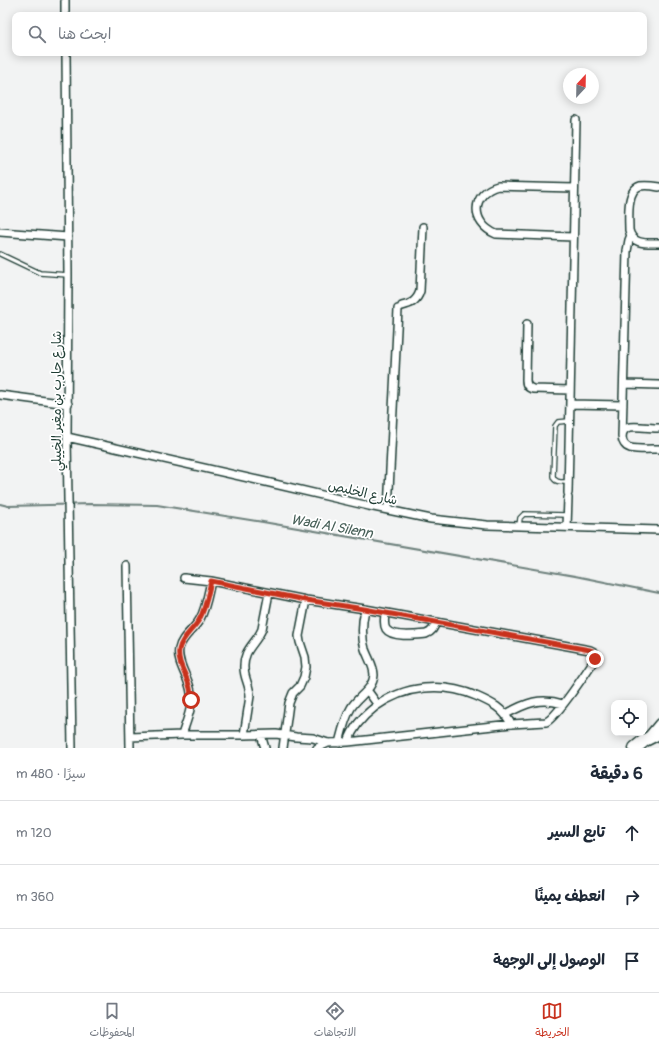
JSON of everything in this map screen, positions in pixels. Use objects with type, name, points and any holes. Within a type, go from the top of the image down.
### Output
[{"type":"main road","points":[[635,748],[645,740],[659,733]]},
{"type":"street","points":[[65,0],[65,12]]},
{"type":"street","name":"شارع حارب بن مغير الخييلي","points":[[66,56],[68,237],[67,437],[72,748]]},
{"type":"street","points":[[567,527],[576,120]]},
{"type":"street","points":[[573,237],[496,234],[484,227],[480,222],[477,209],[481,196],[486,191],[498,186],[574,188]]},
{"type":"street","points":[[659,187],[642,186],[636,188],[632,193],[630,200],[629,230],[635,240],[641,243],[659,243]]},
{"type":"street","points":[[388,510],[400,307],[416,300],[420,291],[423,227]]},
{"type":"street","points":[[0,232],[68,237]]},
{"type":"street","points":[[631,235],[627,251],[622,437],[623,443],[628,447],[659,449]]},
{"type":"street","points":[[527,324],[527,386],[533,389],[570,390]]},
{"type":"street","points":[[624,384],[659,385]]},
{"type":"street","points":[[0,395],[68,404]]},
{"type":"street","points":[[570,404],[622,406]]},
{"type":"street","points":[[622,437],[623,431],[628,428],[659,428]]},
{"type":"street","name":"شارع الخليص","points":[[67,437],[431,519],[487,526],[659,530]]},
{"type":"street","points":[[127,566],[130,748]]},
{"type":"street","points":[[130,737],[276,734],[313,738],[328,743],[339,743],[512,724],[544,722],[548,721],[563,704],[595,659],[596,654],[592,650],[306,600],[211,581],[184,578]]},
{"type":"street","points":[[182,735],[190,708],[191,693],[179,659],[179,650],[182,641],[194,627],[203,612],[211,581]]},
{"type":"street","points":[[244,735],[250,690],[245,677],[244,661],[250,646],[260,634],[262,629],[268,593]]},
{"type":"street","points":[[283,748],[290,698],[300,686],[306,667],[305,657],[299,636],[306,600]]},
{"type":"street","points":[[339,743],[349,711],[355,701],[370,686],[374,676],[363,638],[364,609]]},
{"type":"street","points":[[385,613],[385,627],[389,632],[397,634],[426,634],[433,630],[436,622]]},
{"type":"street","points":[[348,742],[357,723],[378,705],[402,692],[429,687],[456,690],[482,699],[496,706],[506,714],[512,724]]},
{"type":"street","points":[[367,690],[378,705]]},
{"type":"street","points":[[506,714],[532,702],[543,700],[563,704]]},
{"type":"street","points":[[645,740],[659,723]]},
{"type":"street","points":[[261,735],[265,748]]},
{"type":"street","points":[[317,748],[328,743]]},
{"type":"lane","points":[[0,254],[37,272],[68,275]]},
{"type":"lane","points":[[568,482],[557,482],[553,476],[555,426],[558,422],[569,421]]},
{"type":"lane","points":[[519,526],[520,518],[524,514],[567,515]]},
{"type":"waterway","name":"Wadi Al Silenn","points":[[0,504],[8,506],[90,504],[157,505],[575,576],[659,593]]},
{"type":"route","points":[[191,700],[189,684],[179,659],[179,650],[182,641],[200,619],[211,581],[306,600],[592,650],[596,654],[595,659]]}]
